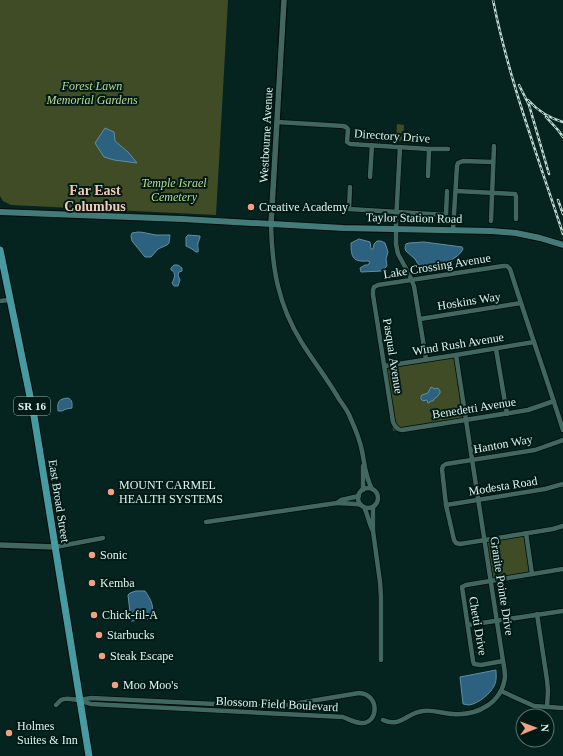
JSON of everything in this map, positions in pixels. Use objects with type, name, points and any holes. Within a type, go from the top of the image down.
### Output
[{"type":"highway","name":"East Broad Street","points":[[0,250],[9,300],[34,416],[89,756]]},
{"type":"main road","name":"Taylor Station Road","points":[[0,212],[396,229],[491,231],[516,233],[563,245]]},
{"type":"street","name":"Westbourne Avenue","points":[[284,0],[271,224],[273,266],[277,286],[286,312],[301,342],[350,415],[362,451],[367,479],[372,489]]},
{"type":"street","name":"Directory Drive","points":[[277,122],[343,126],[348,129],[347,140],[348,143],[352,144],[448,149]]},
{"type":"street","points":[[370,177],[372,145]]},
{"type":"street","points":[[491,221],[494,146]]},
{"type":"street","points":[[400,147],[396,212],[396,244],[398,254],[412,279],[414,286],[426,359]]},
{"type":"street","points":[[428,176],[429,149]]},
{"type":"street","points":[[453,230],[458,163],[467,161],[493,162]]},
{"type":"street","points":[[350,187],[349,209],[446,215],[447,191]]},
{"type":"street","points":[[456,191],[515,194],[516,219]]},
{"type":"street","name":"Lake Crossing Avenue","points":[[374,287],[412,279],[507,266],[510,269],[521,303]]},
{"type":"street","name":"Pasqual Avenue","points":[[374,287],[373,295],[393,422],[396,428]]},
{"type":"street","points":[[0,301],[9,300]]},
{"type":"street","points":[[521,303],[563,430]]},
{"type":"street","name":"Hoskins Way","points":[[420,319],[521,303]]},
{"type":"street","name":"Wind Rush Avenue","points":[[385,366],[534,342]]},
{"type":"street","points":[[496,349],[507,414]]},
{"type":"street","name":"Granite Pointe Drive","points":[[456,355],[504,661],[505,676],[501,691]]},
{"type":"street","name":"Benedetti Avenue","points":[[396,428],[402,430],[507,414],[528,410],[554,401]]},
{"type":"street","name":"Hanton Way","points":[[446,506],[442,469],[446,464],[535,450],[563,440]]},
{"type":"street","name":"Westbourne Avenue","points":[[363,490],[364,465]]},
{"type":"street","name":"Modesta Road","points":[[446,506],[545,489],[563,484]]},
{"type":"street","points":[[373,531],[370,526],[368,515],[358,499],[363,490],[366,489],[372,489],[378,496],[377,502],[373,507],[373,531],[381,597],[381,660]]},
{"type":"street","points":[[337,503],[341,500],[359,496]]},
{"type":"street","points":[[206,522],[337,503],[356,503],[367,508],[373,507]]},
{"type":"street","points":[[446,506],[454,540],[456,543],[460,544],[553,529],[563,526]]},
{"type":"street","points":[[526,533],[532,574]]},
{"type":"street","points":[[0,545],[55,547],[103,538]]},
{"type":"street","points":[[492,581],[563,569]]},
{"type":"street","name":"Chetti Drive","points":[[492,581],[466,585],[462,587],[462,592],[474,664],[481,665],[504,661]]},
{"type":"street","points":[[468,625],[563,611]]},
{"type":"street","points":[[537,614],[548,680],[546,707]]},
{"type":"street","points":[[383,720],[388,722],[398,722],[418,712],[427,710],[454,714],[476,712],[492,703],[501,691],[534,706],[563,708]]},
{"type":"street","name":"Blossom Field Boulevard","points":[[364,694],[370,698],[375,708],[373,717],[368,722],[360,724],[343,717],[91,704],[80,700],[91,698],[274,707],[364,694]]},
{"type":"street","points":[[56,705],[64,699],[80,700]]},
{"type":"green space","name":"Forest Lawn Memorial Gardens","points":[[0,0],[228,0],[216,215],[11,205],[3,201],[0,196]]},
{"type":"green space","points":[[397,124],[404,125],[403,141],[396,141]]},
{"type":"green space","points":[[456,355],[466,420],[393,431],[385,366]]},
{"type":"green space","points":[[526,533],[532,574],[491,581],[484,540]]},
{"type":"water","points":[[105,128],[114,132],[115,141],[128,152],[137,163],[104,157],[95,143]]},
{"type":"water","points":[[138,232],[156,235],[170,235],[169,243],[158,249],[151,257],[145,257],[132,241],[132,233]]},
{"type":"water","points":[[188,235],[200,236],[198,252],[186,246],[186,237]]},
{"type":"water","points":[[359,239],[370,242],[371,249],[373,249],[374,244],[377,241],[385,243],[388,252],[386,259],[387,266],[382,271],[361,272],[360,268],[368,265],[370,262],[356,260],[352,256],[351,243]]},
{"type":"water","points":[[424,242],[462,247],[463,249],[461,253],[453,259],[428,270],[418,264],[405,248],[406,244],[409,243]]},
{"type":"water","points":[[174,265],[178,265],[182,268],[182,271],[179,272],[178,275],[180,280],[178,286],[174,286],[172,283],[175,276],[171,268]]},
{"type":"water","points":[[431,387],[435,389],[438,388],[440,393],[433,401],[428,403],[427,400],[423,401],[421,399],[421,396],[428,393]]},
{"type":"water","points":[[68,398],[71,401],[72,408],[58,411],[59,401]]},
{"type":"water","points":[[136,591],[145,591],[149,598],[153,607],[152,619],[131,621],[128,595]]},
{"type":"water","points":[[496,670],[495,684],[487,695],[473,704],[463,704],[460,677]]},
{"type":"railway","points":[[493,0],[507,59],[563,234]]},
{"type":"railway","points":[[519,85],[529,105],[549,174]]},
{"type":"railway","points":[[528,100],[544,114],[563,122]]},
{"type":"railway","points":[[546,117],[563,137]]},
{"type":"railway","points":[[558,200],[563,214]]},
{"type":"place","name":"Creative Academy","points":[[251,207]]},
{"type":"place","name":"MOUNT CARMEL HEALTH SYSTEMS","points":[[111,492]]},
{"type":"place","name":"Sonic","points":[[92,555]]},
{"type":"place","name":"Kemba","points":[[92,583]]},
{"type":"place","name":"Chick-fil-A","points":[[94,615]]},
{"type":"place","name":"Starbucks","points":[[99,635]]},
{"type":"place","name":"Steak Escape","points":[[102,656]]},
{"type":"place","name":"Moo Moo's","points":[[115,685]]},
{"type":"place","name":"Holmes Suites & Inn","points":[[9,733]]},
{"type":"district","name":"Far East Columbus","points":[[95,198]]},
{"type":"park label","name":"Temple Israel Cemetery","points":[[174,190]]}]
